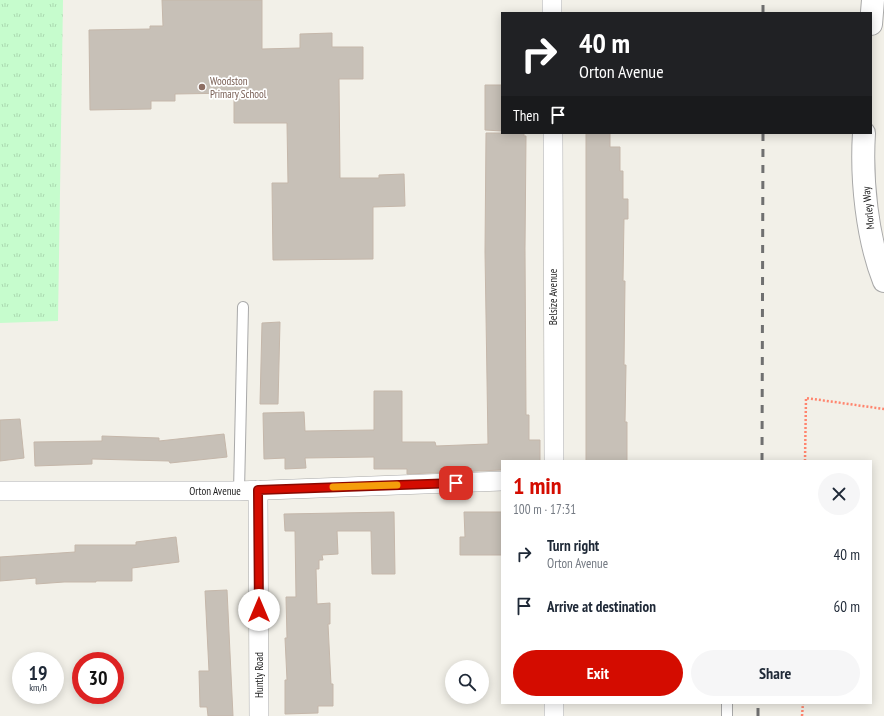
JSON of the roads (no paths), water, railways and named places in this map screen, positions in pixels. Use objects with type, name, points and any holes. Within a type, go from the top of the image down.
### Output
[{"type":"street","points":[[552,0],[552,12]]},
{"type":"street","points":[[872,0],[872,12]]},
{"type":"street","name":"Belsize Avenue","points":[[553,134],[554,460]]},
{"type":"street","name":"Morley Way","points":[[864,134],[863,146],[866,199],[872,242],[884,280]]},
{"type":"street","name":"Orton Avenue","points":[[0,491],[239,491],[501,481]]},
{"type":"street","name":"Huntly Road","points":[[258,490],[259,716]]},
{"type":"street","points":[[554,704],[554,716]]},
{"type":"lane","points":[[239,491],[243,307]]},
{"type":"lane","points":[[727,704],[727,716]]},
{"type":"railway","points":[[763,0],[763,12]]},
{"type":"railway","points":[[762,460],[763,134]]},
{"type":"railway","points":[[758,704],[758,716]]},
{"type":"place","name":"Woodston Primary School","points":[[202,87]]}]
